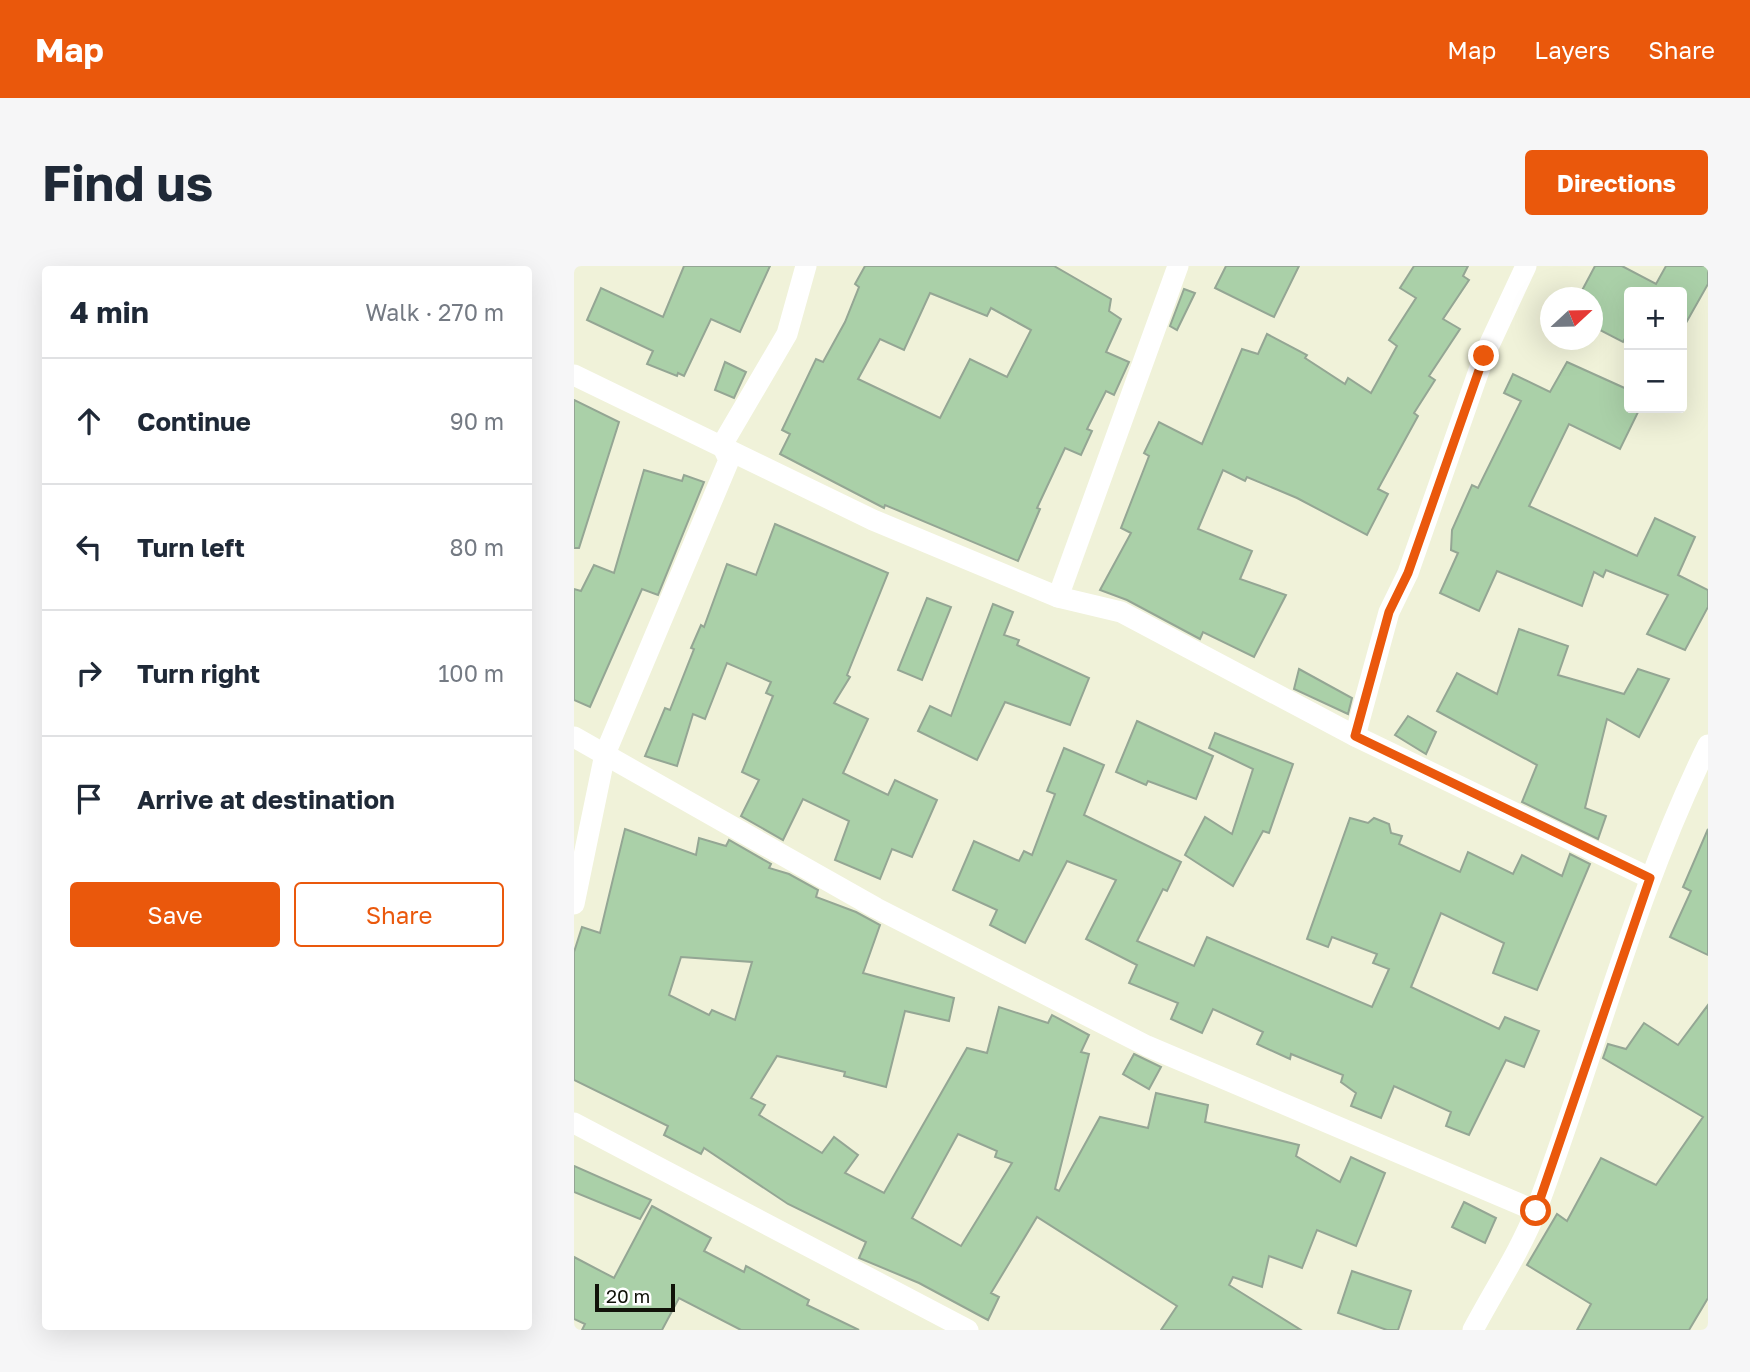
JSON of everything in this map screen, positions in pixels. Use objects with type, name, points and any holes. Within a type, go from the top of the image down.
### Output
[{"type":"street","points":[[722,445],[787,334],[806,266]]},
{"type":"street","points":[[1058,597],[1178,266]]},
{"type":"street","points":[[1355,736],[1389,612],[1408,573],[1484,356],[1526,266]]},
{"type":"street","points":[[574,375],[722,445],[813,492],[1058,597],[1121,612],[1355,736],[1650,878]]},
{"type":"street","points":[[574,904],[605,754],[729,460],[722,445]]},
{"type":"street","points":[[574,737],[876,908],[1147,1045],[1536,1211]]},
{"type":"street","points":[[1473,1330],[1536,1211],[1650,878],[1679,804],[1708,745]]},
{"type":"street","points":[[574,1123],[968,1330]]},
{"type":"building","points":[[684,266],[770,266],[740,332],[711,319],[684,376],[678,373],[677,376],[647,364],[653,351],[587,320],[601,288],[663,317]]},
{"type":"building","points":[[865,266],[1054,266],[1111,299],[1109,311],[1121,319],[1106,352],[1129,362],[1114,395],[1106,391],[1087,429],[1092,431],[1081,455],[1065,448],[1037,508],[1040,509],[1018,561],[885,505],[884,508],[780,454],[790,434],[782,430],[816,359],[823,362],[845,322],[859,287],[855,284]],"holes":[[[930,293],[987,316],[991,308],[1031,330],[1007,377],[970,359],[940,418],[858,379],[880,339],[904,350]]]},
{"type":"building","points":[[1226,266],[1299,266],[1274,317],[1215,288]]},
{"type":"building","points":[[1414,266],[1468,266],[1463,276],[1469,280],[1443,319],[1460,329],[1429,376],[1435,380],[1414,413],[1418,416],[1378,489],[1388,494],[1367,535],[1297,498],[1247,477],[1245,481],[1223,470],[1198,529],[1252,551],[1240,579],[1286,595],[1254,657],[1203,632],[1200,639],[1127,600],[1100,590],[1131,533],[1121,528],[1149,456],[1144,453],[1159,422],[1202,444],[1242,349],[1258,354],[1267,334],[1307,355],[1305,358],[1345,384],[1348,378],[1371,393],[1397,346],[1389,340],[1416,298],[1400,288]]},
{"type":"building","points":[[1595,266],[1622,266],[1656,284],[1666,266],[1708,266],[1708,284],[1687,321],[1687,287],[1624,287],[1623,342],[1603,332],[1603,287],[1584,287]]},
{"type":"building","points":[[1184,289],[1195,293],[1177,330],[1170,326]]},
{"type":"building","points":[[725,362],[746,372],[734,398],[715,390]]},
{"type":"building","points":[[1567,362],[1624,388],[1624,413],[1638,413],[1620,449],[1569,424],[1529,506],[1637,556],[1655,518],[1695,537],[1678,575],[1708,590],[1708,607],[1685,650],[1647,634],[1668,595],[1606,570],[1603,577],[1594,572],[1582,606],[1497,571],[1479,611],[1440,593],[1458,553],[1451,550],[1452,530],[1472,485],[1478,488],[1521,401],[1504,393],[1513,374],[1550,392]]},
{"type":"building","points":[[574,400],[619,422],[579,548],[574,548]]},
{"type":"building","points":[[644,470],[682,481],[684,475],[704,482],[658,595],[642,589],[590,707],[574,700],[574,589],[581,591],[594,565],[614,573]]},
{"type":"building","points":[[775,524],[888,573],[847,675],[850,677],[834,703],[868,719],[843,773],[888,795],[895,780],[937,800],[912,857],[892,849],[880,879],[835,860],[849,821],[803,799],[783,840],[741,816],[759,780],[742,772],[773,696],[766,693],[771,682],[727,663],[705,719],[693,714],[677,766],[645,756],[665,708],[670,710],[694,649],[691,648],[701,625],[704,627],[727,564],[756,575]]},
{"type":"building","points":[[927,598],[951,607],[922,680],[898,670]]},
{"type":"building","points":[[993,604],[1013,612],[1004,635],[1019,640],[1017,645],[1089,678],[1070,725],[1005,702],[977,760],[918,731],[930,706],[951,716]]},
{"type":"building","points":[[1519,629],[1568,646],[1558,675],[1624,694],[1638,669],[1669,679],[1639,737],[1607,719],[1585,808],[1606,816],[1598,839],[1522,802],[1537,765],[1437,711],[1457,673],[1497,694]]},
{"type":"building","points":[[1299,669],[1352,698],[1348,714],[1294,689]]},
{"type":"building","points":[[1408,716],[1436,732],[1426,754],[1395,735]]},
{"type":"building","points":[[1137,721],[1213,756],[1196,799],[1148,781],[1146,785],[1116,772]]},
{"type":"building","points":[[1215,733],[1293,764],[1269,833],[1263,831],[1233,886],[1185,855],[1205,817],[1232,834],[1253,769],[1209,748]]},
{"type":"building","points":[[1064,748],[1104,765],[1084,815],[1181,862],[1167,891],[1163,889],[1137,941],[1194,966],[1207,937],[1372,1007],[1389,969],[1373,963],[1377,954],[1332,937],[1328,947],[1307,939],[1350,818],[1368,823],[1374,818],[1389,824],[1391,833],[1402,836],[1399,844],[1460,872],[1468,852],[1513,874],[1522,855],[1562,876],[1570,854],[1590,864],[1537,990],[1493,973],[1504,943],[1441,913],[1411,987],[1499,1029],[1505,1017],[1539,1031],[1524,1067],[1506,1060],[1469,1135],[1446,1126],[1451,1112],[1394,1086],[1381,1118],[1351,1106],[1356,1093],[1341,1082],[1343,1075],[1291,1054],[1290,1059],[1257,1044],[1263,1032],[1213,1009],[1202,1033],[1171,1019],[1178,1003],[1129,983],[1137,965],[1086,939],[1116,880],[1067,861],[1025,943],[990,925],[997,910],[953,890],[974,841],[1019,861],[1024,851],[1032,855],[1055,794],[1047,791]]},
{"type":"building","points":[[625,829],[696,855],[699,838],[726,846],[729,840],[771,864],[769,868],[789,874],[818,890],[816,897],[856,912],[880,925],[863,973],[954,998],[949,1021],[905,1011],[886,1087],[844,1076],[845,1072],[777,1056],[751,1098],[765,1105],[759,1115],[822,1153],[834,1137],[858,1155],[845,1173],[884,1193],[967,1048],[987,1053],[999,1007],[1048,1023],[1052,1015],[1089,1035],[1081,1052],[1089,1054],[1055,1189],[1059,1191],[1100,1117],[1148,1128],[1156,1093],[1208,1105],[1205,1122],[1299,1145],[1296,1156],[1340,1182],[1351,1157],[1385,1173],[1356,1246],[1317,1230],[1302,1268],[1269,1256],[1262,1287],[1233,1277],[1229,1285],[1301,1330],[1161,1330],[1177,1306],[1037,1217],[991,1293],[999,1297],[988,1320],[919,1283],[859,1258],[866,1242],[788,1204],[704,1148],[701,1154],[664,1135],[668,1126],[574,1080],[574,952],[582,927],[600,933]],"holes":[[[681,957],[752,962],[735,1020],[712,1010],[709,1015],[669,995]],[[958,1134],[997,1151],[995,1157],[1012,1163],[961,1246],[912,1218]]]},
{"type":"building","points":[[1708,829],[1708,955],[1670,937],[1691,891],[1683,887]]},
{"type":"building","points":[[1708,1005],[1708,1298],[1689,1330],[1577,1330],[1591,1304],[1527,1265],[1557,1214],[1567,1221],[1601,1158],[1656,1185],[1703,1117],[1603,1058],[1608,1044],[1626,1049],[1644,1023],[1678,1045]]},
{"type":"building","points":[[1134,1054],[1161,1067],[1149,1089],[1123,1074]]},
{"type":"building","points":[[574,1166],[651,1200],[640,1219],[574,1192]]},
{"type":"building","points":[[1464,1202],[1496,1218],[1485,1243],[1452,1227]]},
{"type":"building","points":[[652,1206],[711,1238],[704,1251],[744,1272],[746,1266],[809,1300],[807,1305],[859,1330],[741,1330],[679,1298],[662,1330],[582,1330],[585,1324],[574,1319],[574,1257],[614,1278]]},
{"type":"building","points":[[1352,1271],[1411,1291],[1398,1330],[1387,1330],[1338,1313]]},
{"type":"route","points":[[1484,356],[1408,573],[1389,612],[1355,736],[1650,878],[1536,1211]]}]
